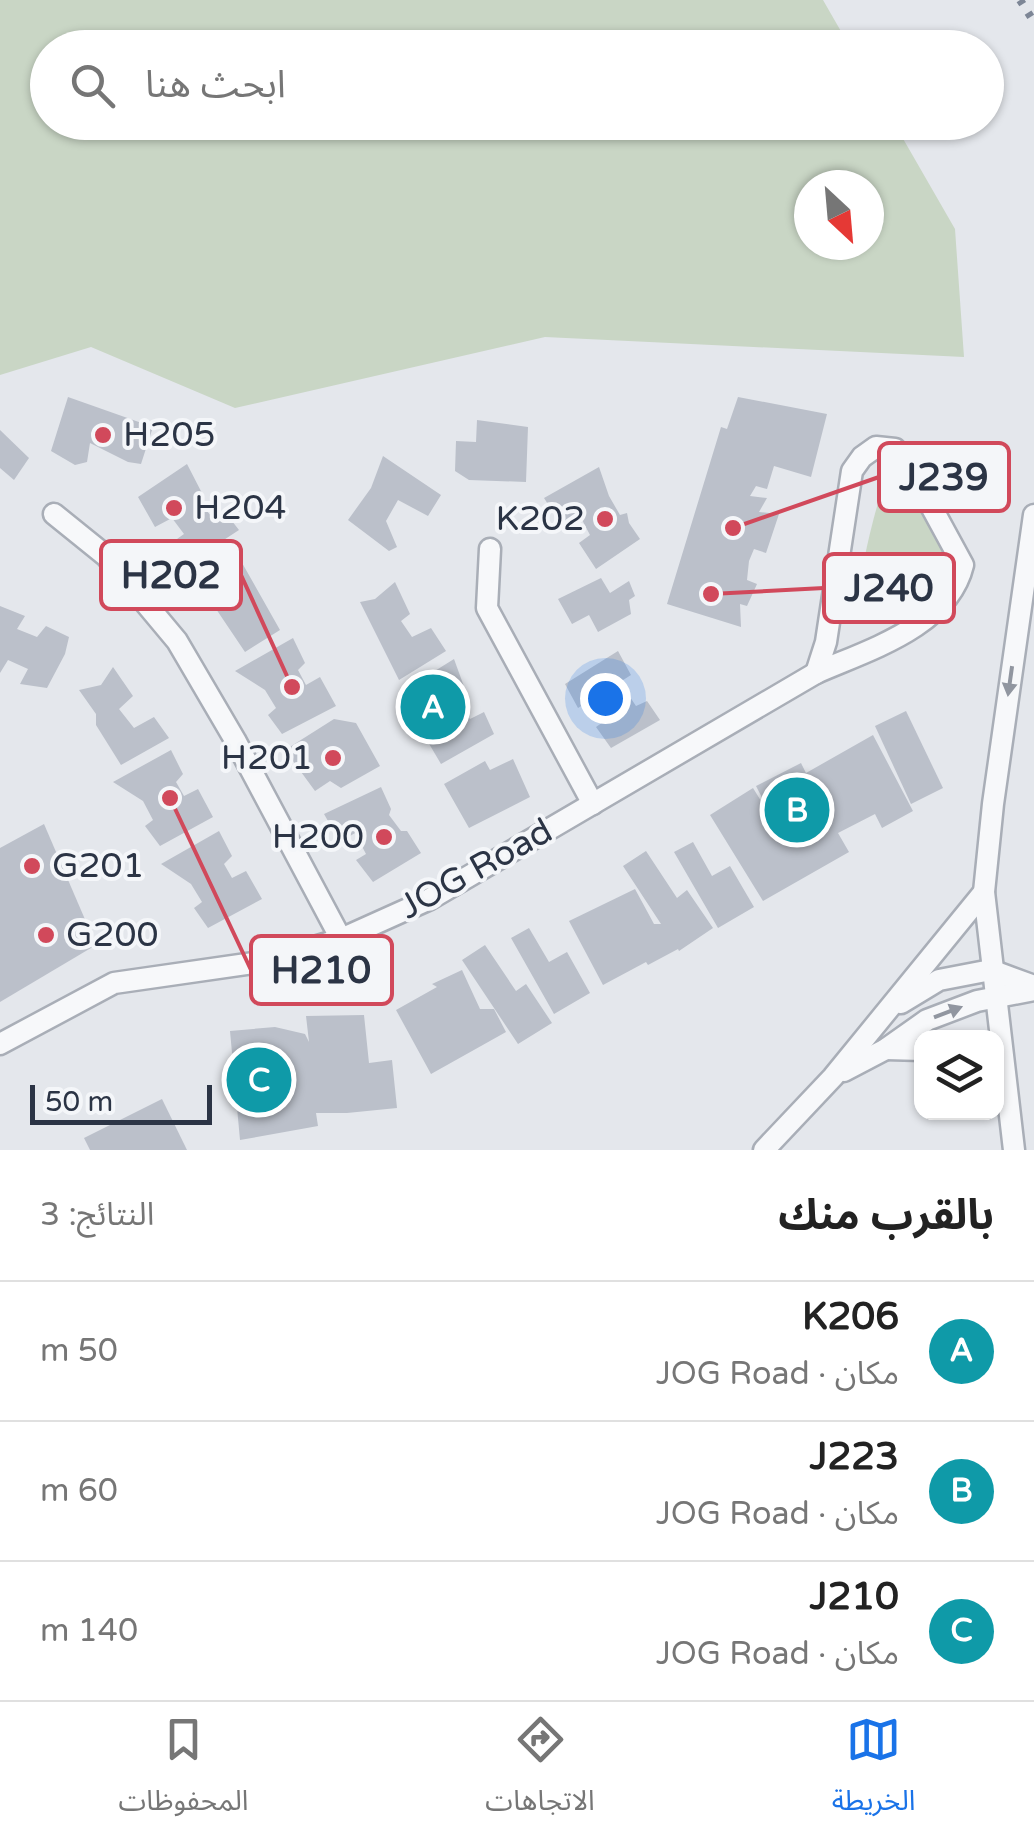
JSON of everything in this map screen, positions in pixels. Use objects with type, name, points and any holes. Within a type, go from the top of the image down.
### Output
[{"type":"street","name":"JOG Road","points":[[0,1044],[114,983],[267,961],[341,939],[430,899],[816,673],[898,636],[940,607],[959,582],[963,565],[908,464],[895,449],[876,447],[852,470],[826,642],[816,673]]},
{"type":"street","points":[[54,514],[106,556],[177,641],[235,740],[341,939]]},
{"type":"street","points":[[997,1030],[984,892],[1034,515]]},
{"type":"street","points":[[490,550],[487,608],[593,804]]},
{"type":"street","points":[[764,1150],[833,1077],[984,892]]},
{"type":"street","points":[[886,1012],[939,980],[992,970],[1034,988]]},
{"type":"street","points":[[833,1077],[886,1049],[927,1020],[1034,988]]},
{"type":"street","points":[[886,1049],[914,1050]]},
{"type":"street","points":[[1004,1093],[1014,1150]]},
{"type":"green space","points":[[0,0],[823,0],[840,30],[30,30],[30,140],[904,140],[955,229],[964,357],[545,337],[235,408],[91,347],[0,375]]},
{"type":"green space","points":[[885,481],[899,481],[925,511],[956,569],[930,593],[887,619],[858,609],[867,545]]},
{"type":"building","name":"H205","points":[[68,397],[153,427],[141,464],[128,462],[90,443],[87,462],[75,465],[51,451]]},
{"type":"building","points":[[738,397],[827,414],[811,477],[774,466],[767,489],[756,486],[750,496],[767,498],[759,512],[779,514],[766,553],[754,549],[749,561],[747,580],[757,584],[747,606],[740,604],[741,627],[667,604],[721,427],[727,429]]},
{"type":"building","points":[[477,420],[528,427],[526,482],[469,480],[455,471],[456,441],[476,442]]},
{"type":"building","points":[[0,430],[29,458],[14,480],[0,468]]},
{"type":"building","points":[[383,456],[441,495],[428,516],[398,500],[386,521],[397,547],[389,551],[348,520],[371,488]]},
{"type":"building","name":"H204","points":[[187,464],[204,497],[198,501],[213,518],[228,516],[239,530],[187,564],[170,544],[184,534],[172,518],[155,527],[138,497]]},
{"type":"building","name":"K202","points":[[599,467],[609,496],[620,515],[627,513],[640,539],[596,569],[579,543],[590,535],[579,514],[562,526],[544,498]]},
{"type":"building","points":[[237,554],[280,630],[245,652],[212,603],[197,608],[187,581]]},
{"type":"building","points":[[601,578],[610,593],[629,581],[635,596],[629,600],[631,614],[598,632],[589,615],[572,624],[558,599]]},
{"type":"building","points":[[395,582],[410,614],[401,621],[412,637],[431,628],[446,651],[399,680],[360,602],[375,599]]},
{"type":"building","points":[[0,606],[25,616],[17,629],[37,637],[46,626],[69,637],[65,654],[47,688],[20,684],[28,669],[8,660],[0,673]]},
{"type":"building","points":[[293,638],[305,663],[298,670],[306,685],[320,677],[336,706],[282,734],[268,715],[276,708],[265,690],[235,671]]},
{"type":"building","points":[[618,651],[631,675],[620,682],[636,706],[647,701],[660,720],[611,748],[596,727],[610,717],[593,699],[578,708],[565,684]]},
{"type":"building","points":[[454,659],[466,692],[457,702],[470,719],[484,712],[494,734],[441,764],[428,742],[437,736],[426,717],[415,722],[398,694]]},
{"type":"building","points":[[113,667],[133,696],[119,709],[134,728],[154,717],[169,738],[121,765],[96,725],[96,714],[79,690],[101,685]]},
{"type":"building","points":[[906,711],[943,788],[911,804],[875,726]]},
{"type":"building","name":"H201","points":[[334,719],[356,723],[380,766],[341,788],[330,781],[315,791],[285,750]]},
{"type":"building","points":[[873,735],[913,811],[882,828],[875,814],[838,833],[849,852],[763,901],[710,815],[753,788],[776,825],[756,786],[801,763],[806,773]]},
{"type":"building","points":[[171,750],[183,774],[176,782],[184,796],[198,789],[213,817],[160,846],[145,826],[153,820],[143,801],[113,782]]},
{"type":"building","points":[[513,759],[530,797],[469,828],[444,784],[485,761],[490,770]]},
{"type":"building","name":"H200","points":[[381,787],[391,809],[389,815],[401,831],[407,831],[421,853],[373,882],[356,860],[366,854],[355,833],[340,842],[324,814]]},
{"type":"building","points":[[44,824],[96,945],[0,1002],[0,848]]},
{"type":"building","points":[[219,831],[232,856],[224,864],[232,878],[246,871],[262,899],[208,928],[194,908],[202,902],[191,884],[161,864]]},
{"type":"building","points":[[693,842],[712,876],[730,866],[754,907],[718,928],[674,852]]},
{"type":"building","points":[[646,851],[677,898],[687,890],[713,928],[679,951],[648,965],[646,962],[603,985],[569,921],[635,889],[654,924],[661,924],[623,866]]},
{"type":"building","points":[[529,928],[549,962],[567,952],[590,993],[554,1014],[511,938]]},
{"type":"building","points":[[485,945],[516,991],[526,984],[552,1023],[518,1044],[462,960]]},
{"type":"building","points":[[462,970],[480,1009],[494,1009],[506,1032],[431,1074],[396,1010],[437,987],[432,984]]},
{"type":"building","points":[[364,1015],[369,1063],[392,1060],[397,1108],[316,1113],[318,1126],[240,1140],[230,1031],[275,1027],[305,1034],[309,1042],[306,1016]]},
{"type":"building","points":[[162,1099],[187,1150],[90,1150],[84,1138]]},
{"type":"railway","points":[[1020,0],[1034,22]]},
{"type":"place","name":"H205","points":[[103,435]]},
{"type":"place","name":"H204","points":[[174,508]]},
{"type":"place","name":"K202","points":[[605,519]]},
{"type":"place","name":"J239","points":[[733,528]]},
{"type":"place","name":"J240","points":[[711,594]]},
{"type":"place","name":"H202","points":[[292,687]]},
{"type":"place","name":"K206","points":[[433,707]]},
{"type":"place","name":"H201","points":[[333,758]]},
{"type":"place","name":"H210","points":[[170,798]]},
{"type":"place","name":"J223","points":[[797,810]]},
{"type":"place","name":"H200","points":[[384,837]]},
{"type":"place","name":"G201","points":[[32,866]]},
{"type":"place","name":"G200","points":[[46,935]]},
{"type":"place","name":"J210","points":[[259,1080]]}]
